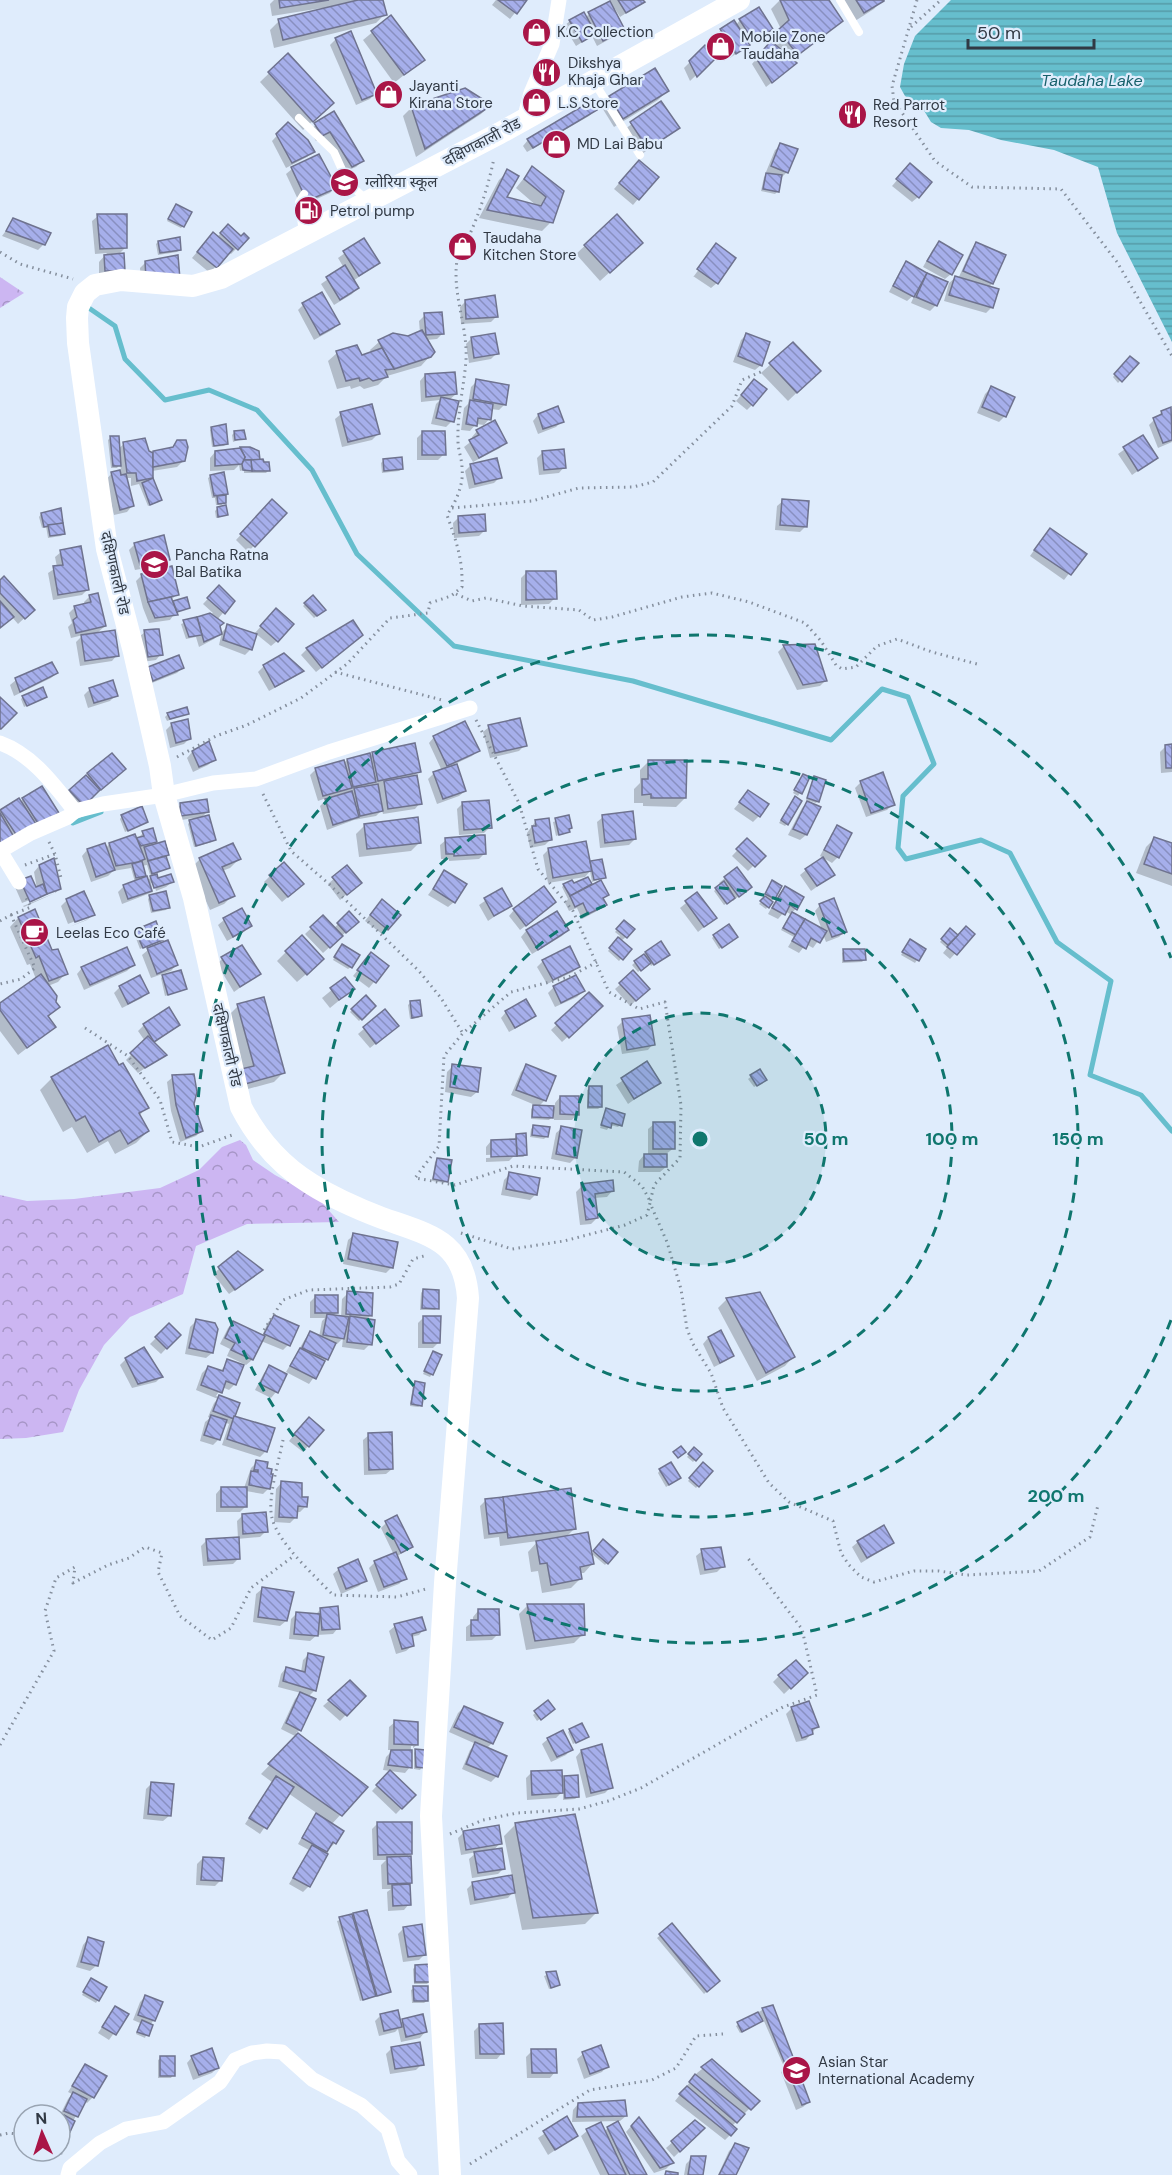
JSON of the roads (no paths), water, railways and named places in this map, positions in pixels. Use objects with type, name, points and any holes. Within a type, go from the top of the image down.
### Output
[{"type":"main road","name":"दक्षिणकाली रोड","points":[[455,2172],[431,1842],[433,1765],[445,1583],[468,1298],[466,1279],[453,1240],[380,1217],[311,1184],[282,1162],[267,1147],[252,1128],[241,1107],[194,898],[164,795],[160,766],[134,652],[107,549],[78,343],[78,307],[85,293],[95,285],[120,280],[193,286],[221,278],[500,133],[739,0]]},
{"type":"street","points":[[524,120],[531,93],[552,44],[559,0]]},
{"type":"street","points":[[15,876],[0,851],[75,812],[103,804],[164,795],[213,783],[255,779],[329,752],[470,708]]},
{"type":"street","points":[[0,743],[26,758],[47,777],[75,812]]},
{"type":"street","points":[[68,2175],[70,2168],[100,2143],[126,2129],[163,2122],[220,2082],[236,2060],[252,2053],[267,2051],[282,2052],[312,2079],[361,2105],[388,2129],[398,2161],[410,2175]]},
{"type":"lane","points":[[840,0],[859,32]]},
{"type":"lane","points":[[593,81],[640,155]]},
{"type":"lane","points":[[299,118],[334,152],[348,183],[368,201]]},
{"type":"lane","points":[[334,181],[348,183]]},
{"type":"lane","points":[[303,235],[299,202],[304,194]]},
{"type":"water","name":"Taudaha Lake","points":[[951,0],[1172,0],[1172,342],[1117,233],[1098,167],[1054,150],[1001,140],[969,130],[941,128],[931,122],[923,109],[905,96],[900,87],[904,64],[915,36]]},
{"type":"waterway","points":[[86,306],[115,326],[125,359],[165,400],[209,390],[257,410],[312,470],[357,554],[454,646],[633,681],[831,740],[882,689],[908,697],[934,764],[903,796],[898,848],[906,859],[981,840],[1010,853],[1057,942],[1111,981],[1090,1075],[1141,1095],[1172,1131]]},
{"type":"waterway","points":[[73,823],[101,812]]},
{"type":"place","name":"K.C Collection","points":[[536,32]]},
{"type":"place","name":"Mobile Zone Taudaha","points":[[720,46]]},
{"type":"place","name":"Dikshya Khaja Ghar","points":[[547,72]]},
{"type":"place","name":"Jayanti Kirana Store","points":[[388,95]]},
{"type":"place","name":"L.S Store","points":[[537,103]]},
{"type":"place","name":"Red Parrot Resort","points":[[852,114]]},
{"type":"place","name":"MD Lai Babu","points":[[556,144]]},
{"type":"place","name":"ग्लोरिया स्कूल","points":[[344,182]]},
{"type":"place","name":"Petrol pump","points":[[309,211]]},
{"type":"place","name":"Taudaha Kitchen Store","points":[[462,247]]},
{"type":"place","name":"Pancha Ratna Bal Batika","points":[[154,564]]},
{"type":"place","name":"Leelas Eco Café","points":[[35,933]]},
{"type":"place","name":"Asian Star International Academy","points":[[797,2071]]}]
